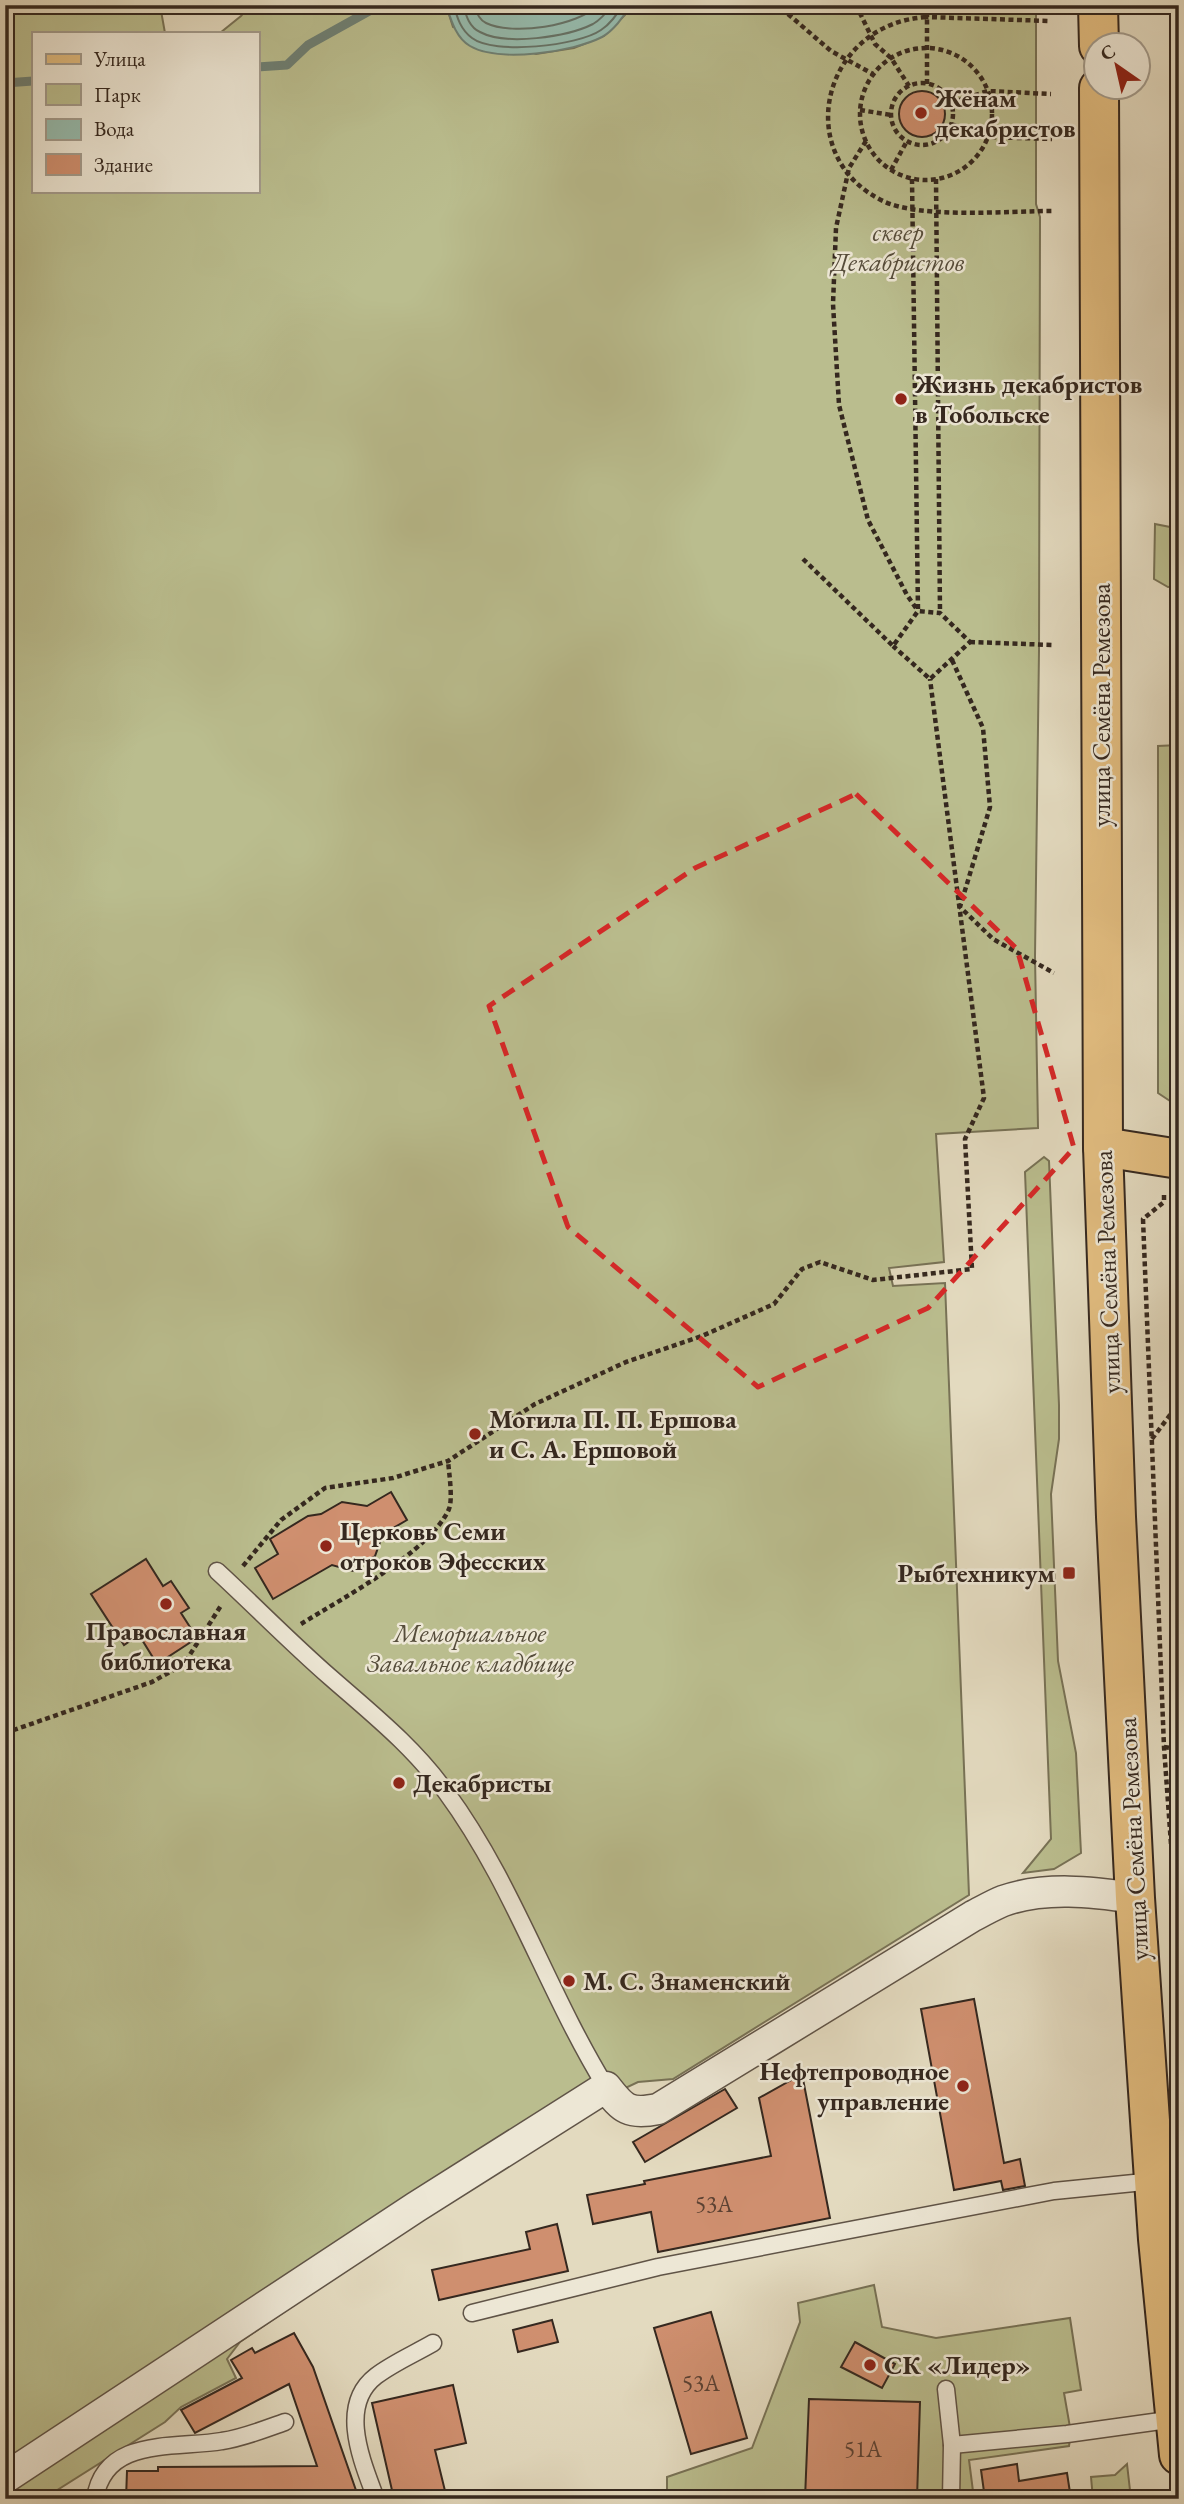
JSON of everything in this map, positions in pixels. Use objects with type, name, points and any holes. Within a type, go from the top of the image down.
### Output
[{"type":"main road","points":[[1098,5],[1099,32]]},
{"type":"main road","name":"улица Семёна Ремезова","points":[[1099,102],[1103,1147],[1116,1517],[1135,1898],[1154,2181],[1170,2263],[1177,2437]]},
{"type":"main road","points":[[1103,1147],[1179,1159]]},
{"type":"street","points":[[5,2478],[416,2207],[606,2087],[621,2105],[639,2113],[658,2109],[973,1916],[1005,1900],[1049,1892],[1135,1898]]},
{"type":"lane","points":[[217,1571],[388,1726],[446,1792],[503,1883],[565,2012],[606,2087]]},
{"type":"lane","points":[[472,2313],[684,2262],[1054,2191],[1154,2181]]},
{"type":"lane","points":[[376,2499],[360,2454],[356,2428],[357,2403],[365,2387],[376,2376],[433,2343]]},
{"type":"lane","points":[[946,2389],[952,2445],[951,2499]]},
{"type":"lane","points":[[95,2499],[101,2477],[113,2463],[131,2453],[157,2446],[227,2441],[285,2422]]},
{"type":"lane","points":[[952,2445],[1068,2434],[1177,2437]]},
{"type":"path","points":[[856,5],[876,44],[891,58],[909,86]]},
{"type":"path","points":[[927,5],[927,84]]},
{"type":"path","points":[[788,14],[831,51],[873,74]]},
{"type":"path","points":[[1051,21],[927,18],[894,22],[871,34],[846,59],[832,86],[828,119],[832,142],[847,172],[873,195],[894,205],[935,211],[1052,211]]},
{"type":"path","points":[[927,48],[944,50],[965,60],[976,71],[988,91],[992,114],[988,137],[971,163],[958,172],[936,179],[912,179],[891,170],[873,154],[861,126],[860,110],[863,94],[873,74],[891,58],[905,51],[927,48]]},
{"type":"path","points":[[927,84],[945,94],[953,113],[951,124],[938,141],[917,145],[898,135],[891,115],[896,98],[909,86],[927,84]]},
{"type":"path","points":[[950,103],[988,91],[1051,94]]},
{"type":"path","points":[[860,110],[891,115]]},
{"type":"path","points":[[951,124],[988,137],[1052,139]]},
{"type":"path","points":[[866,141],[847,172],[836,228],[834,291],[839,405],[868,520],[918,611]]},
{"type":"path","points":[[891,170],[907,141]]},
{"type":"path","points":[[893,646],[918,611],[912,179]]},
{"type":"path","points":[[936,179],[940,613]]},
{"type":"path","points":[[5,1733],[152,1682],[184,1664],[244,1564],[281,1520],[325,1488],[393,1478],[448,1461],[535,1404],[626,1362],[702,1336],[774,1304],[802,1269],[820,1262],[873,1280],[972,1269],[965,1139],[984,1098],[930,678],[803,559]]},
{"type":"path","points":[[918,611],[940,613],[970,642],[1053,645]]},
{"type":"path","points":[[930,678],[970,642]]},
{"type":"path","points":[[952,660],[983,728],[990,807],[960,907]]},
{"type":"path","points":[[960,907],[993,939],[1054,973]]},
{"type":"path","points":[[1164,1195],[1164,1202],[1143,1219],[1164,1747],[1176,1884],[1179,1955]]},
{"type":"path","points":[[1151,1440],[1179,1403]]},
{"type":"path","points":[[284,1634],[372,1581],[421,1543],[450,1507],[448,1461]]},
{"type":"path","points":[[1164,1747],[1179,1749]]},
{"type":"highlighted area","points":[[856,794],[1017,949],[1074,1148],[928,1308],[758,1387],[568,1227],[489,1006],[695,868]]},
{"type":"green space","name":"Мемориальное Завальное кладбище","points":[[5,5],[160,5],[165,32],[32,32],[32,192],[259,192],[259,32],[221,32],[250,5],[446,5],[453,27],[536,54],[574,48],[604,36],[625,15],[630,5],[1036,5],[1036,204],[1040,217],[1035,956],[1038,1128],[936,1134],[944,1262],[889,1268],[893,1286],[945,1283],[969,1895],[673,2079],[638,2082],[585,2107],[240,2342],[227,2359],[236,2378],[181,2407],[165,2422],[43,2499],[5,2499]]},
{"type":"green space","points":[[1155,524],[1170,527],[1179,535],[1179,586],[1168,587],[1154,579]]},
{"type":"green space","points":[[1179,745],[1179,1107],[1158,1093],[1158,746]]},
{"type":"green space","points":[[1044,1157],[1049,1161],[1059,1405],[1059,1439],[1051,1494],[1058,1661],[1076,1753],[1081,1853],[1054,1869],[1023,1873],[1051,1839],[1025,1172]]},
{"type":"green space","points":[[1179,1227],[1179,1423],[1170,1231]]},
{"type":"green space","name":"СК «Лидер»","points":[[874,2285],[882,2327],[936,2338],[1070,2318],[1081,2390],[1064,2393],[1071,2433],[1069,2446],[969,2460],[974,2499],[667,2499],[667,2477],[752,2448],[800,2322],[798,2303]]},
{"type":"green space","points":[[1127,2464],[1131,2499],[1093,2499],[1091,2477],[1115,2475]]},
{"type":"water","points":[[446,5],[630,5],[618,23],[602,37],[555,51],[517,55],[483,51],[465,43],[452,22]]},
{"type":"building","points":[[922,91],[938,98],[945,114],[938,130],[922,137],[906,130],[899,114],[906,98]]},
{"type":"building","name":"Церковь Семи отроков Эфесских","points":[[391,1492],[407,1520],[383,1534],[375,1556],[353,1571],[332,1565],[273,1599],[255,1568],[278,1554],[270,1539],[308,1516],[321,1514],[342,1502],[367,1506]]},
{"type":"building","points":[[146,1559],[163,1586],[171,1581],[189,1608],[181,1613],[197,1638],[157,1664],[139,1635],[124,1645],[91,1594]]},
{"type":"building","name":"Нефтепроводное управление","points":[[974,1999],[1004,2163],[1020,2159],[1025,2186],[1003,2190],[1001,2181],[954,2190],[921,2009]]},
{"type":"building","points":[[802,2074],[830,2218],[658,2252],[651,2212],[593,2224],[587,2195],[771,2156],[759,2098]]},
{"type":"building","points":[[725,2089],[737,2108],[645,2162],[633,2142]]},
{"type":"building","points":[[557,2224],[568,2271],[439,2300],[432,2270],[530,2249],[526,2232]]},
{"type":"building","points":[[711,2312],[747,2438],[691,2454],[654,2328]]},
{"type":"building","points":[[552,2320],[558,2342],[518,2352],[513,2330]]},
{"type":"building","points":[[294,2333],[313,2367],[359,2499],[331,2499],[328,2493],[158,2494],[157,2499],[126,2499],[127,2471],[158,2471],[158,2467],[317,2466],[289,2384],[195,2433],[181,2410],[242,2378],[231,2360],[252,2348],[255,2353]]},
{"type":"building","points":[[855,2342],[895,2364],[882,2388],[841,2367]]},
{"type":"building","points":[[453,2385],[466,2443],[435,2450],[447,2499],[394,2499],[372,2403]]},
{"type":"building","points":[[809,2399],[920,2402],[917,2499],[805,2499]]},
{"type":"building","points":[[1017,2464],[1019,2481],[1067,2473],[1071,2499],[985,2499],[981,2470]]},
{"type":"waterway","points":[[259,67],[287,65],[308,45],[380,5]]},
{"type":"waterway","points":[[5,83],[32,81]]},
{"type":"place","name":"Жёнам декабристов","points":[[921,113]]},
{"type":"place","name":"Жизнь декабристов в Тобольске","points":[[901,399]]},
{"type":"place","name":"Могила П. П. Ершова и С. А. Ершовой","points":[[475,1434]]},
{"type":"place","name":"Церковь Семи отроков Эфесских","points":[[326,1546]]},
{"type":"place","name":"Рыбтехникум","points":[[1069,1573]]},
{"type":"place","name":"Православная библиотека","points":[[166,1604]]},
{"type":"place","name":"Декабристы","points":[[399,1783]]},
{"type":"place","name":"М. С. Знаменский","points":[[569,1981]]},
{"type":"place","name":"Нефтепроводное управление","points":[[963,2086]]},
{"type":"place","name":"СК «Лидер»","points":[[870,2365]]},
{"type":"park label","name":"сквер Декабристов","points":[[898,247]]}]
